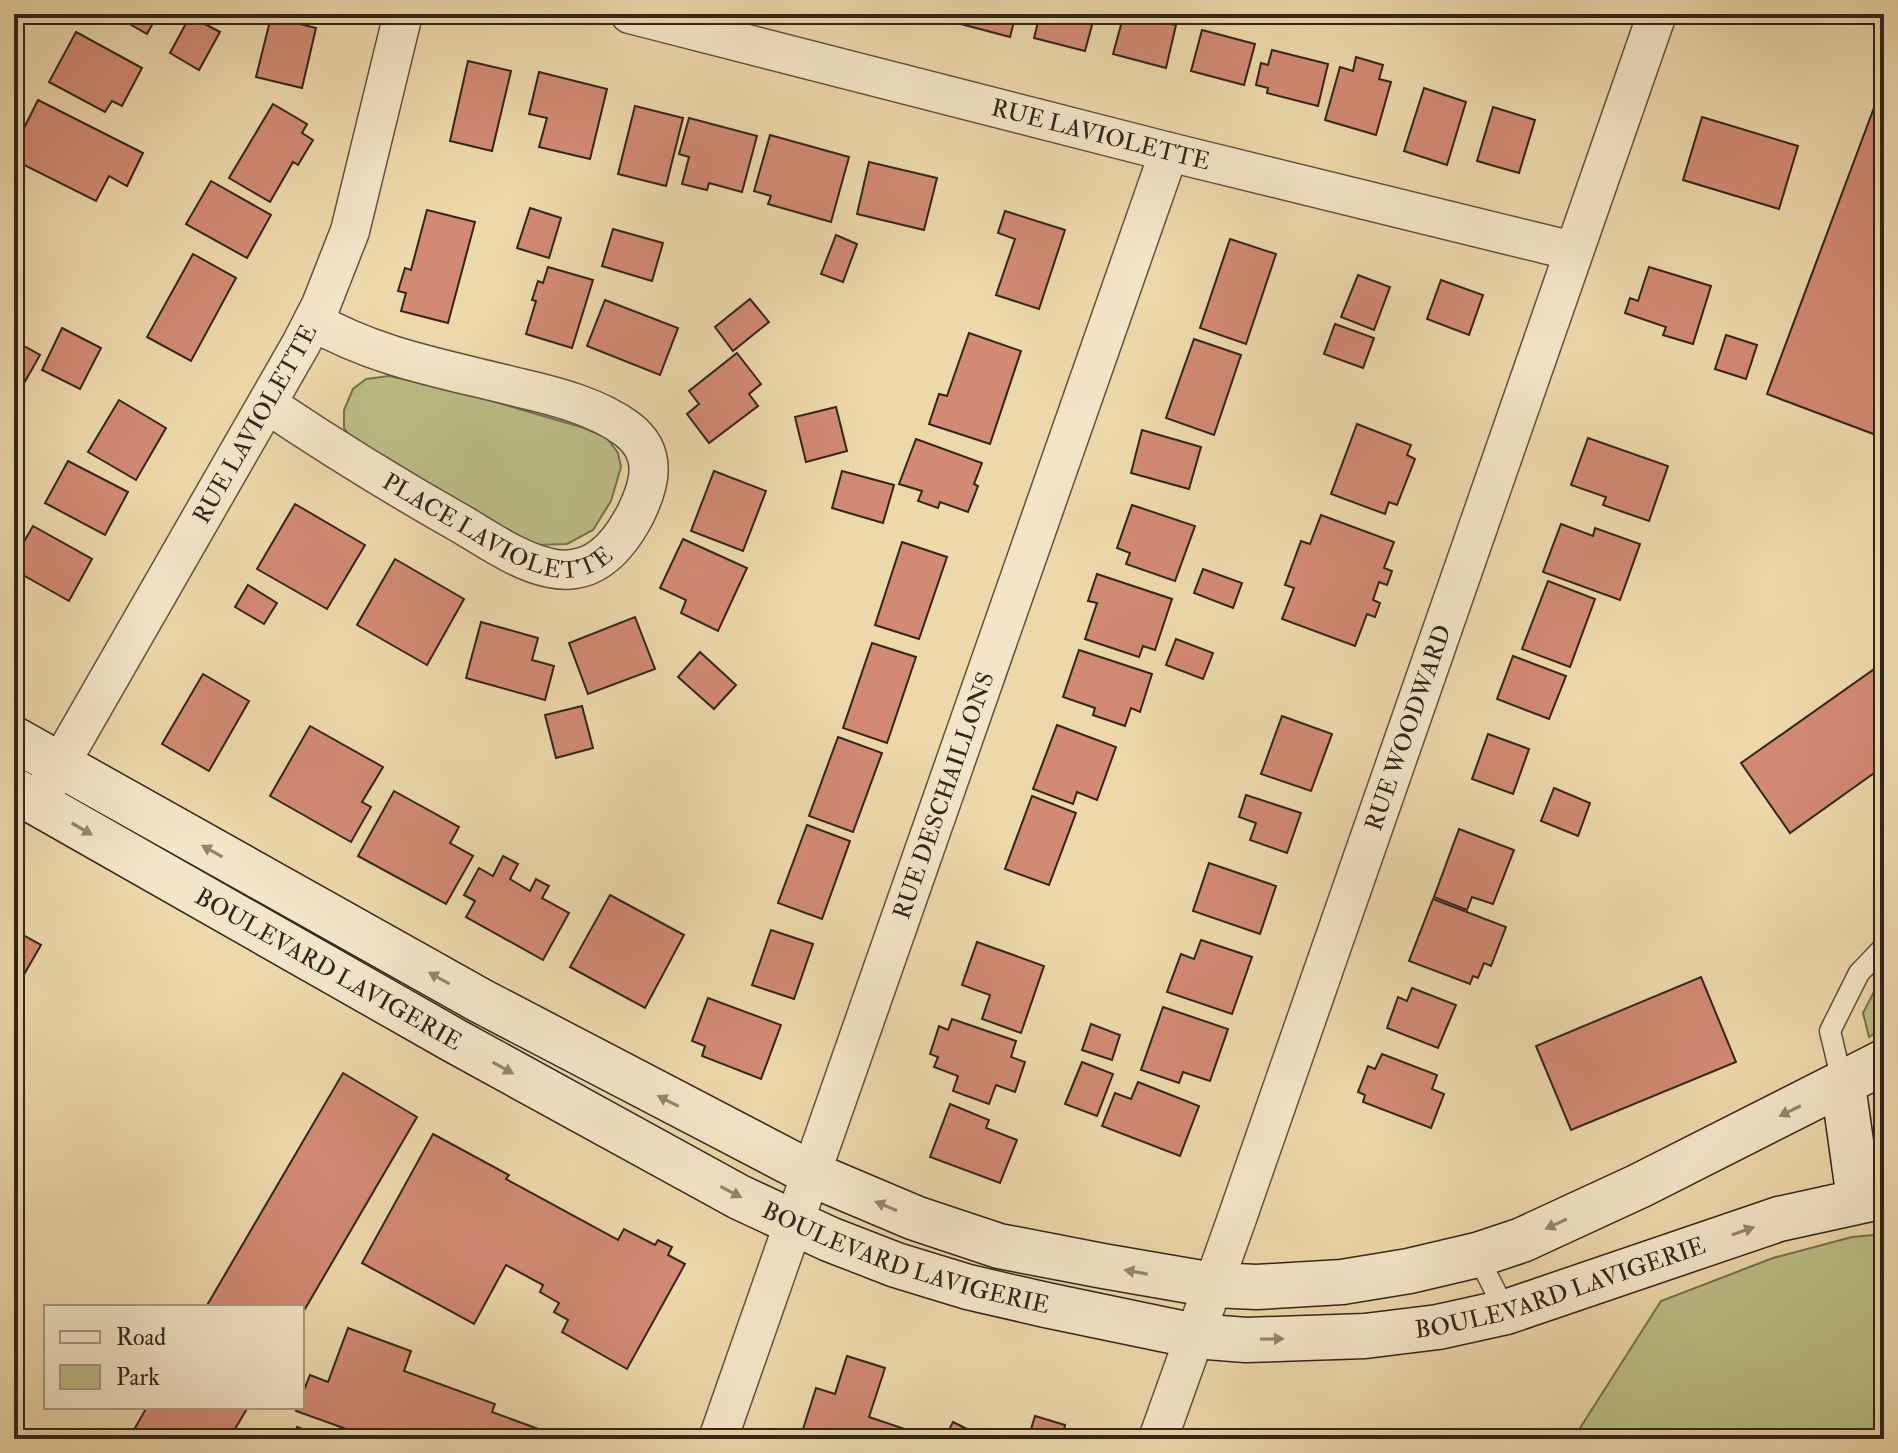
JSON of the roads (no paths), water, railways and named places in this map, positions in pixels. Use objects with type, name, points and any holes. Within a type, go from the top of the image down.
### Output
[{"type":"main road","name":"BOULEVARD LAVIGERIE","points":[[14,739],[481,1001],[812,1174],[915,1218],[999,1246],[1213,1285],[1257,1287],[1342,1282],[1477,1255],[1522,1240],[1639,1186],[1884,1062]]},
{"type":"main road","name":"BOULEVARD LAVIGERIE","points":[[26,797],[455,1041],[739,1197],[896,1265],[968,1287],[1195,1336],[1246,1340],[1365,1336],[1438,1327],[1506,1312],[1779,1219],[1872,1198]]},
{"type":"main road","points":[[1843,1085],[1872,1198]]},
{"type":"street","name":"RUE LAVIOLETTE","points":[[26,797],[59,765],[313,321],[350,231],[403,14]]},
{"type":"street","name":"RUE LAVIOLETTE","points":[[630,14],[1169,152],[1573,251]]},
{"type":"street","name":"RUE WOODWARD","points":[[1158,1439],[1657,14]]},
{"type":"street","name":"RUE DESCHAILLONS","points":[[718,1439],[1169,152]]},
{"type":"street","name":"PLACE LAVIOLETTE","points":[[267,404],[377,476],[525,560],[552,568],[577,568],[601,559],[617,546],[631,523],[646,492],[651,466],[643,446],[627,429],[561,398],[389,355],[359,345],[313,321]]},
{"type":"lane","points":[[1843,1085],[1830,1031],[1859,973],[1884,947]]},
{"type":"lane","points":[[1477,1255],[1506,1312]]}]
